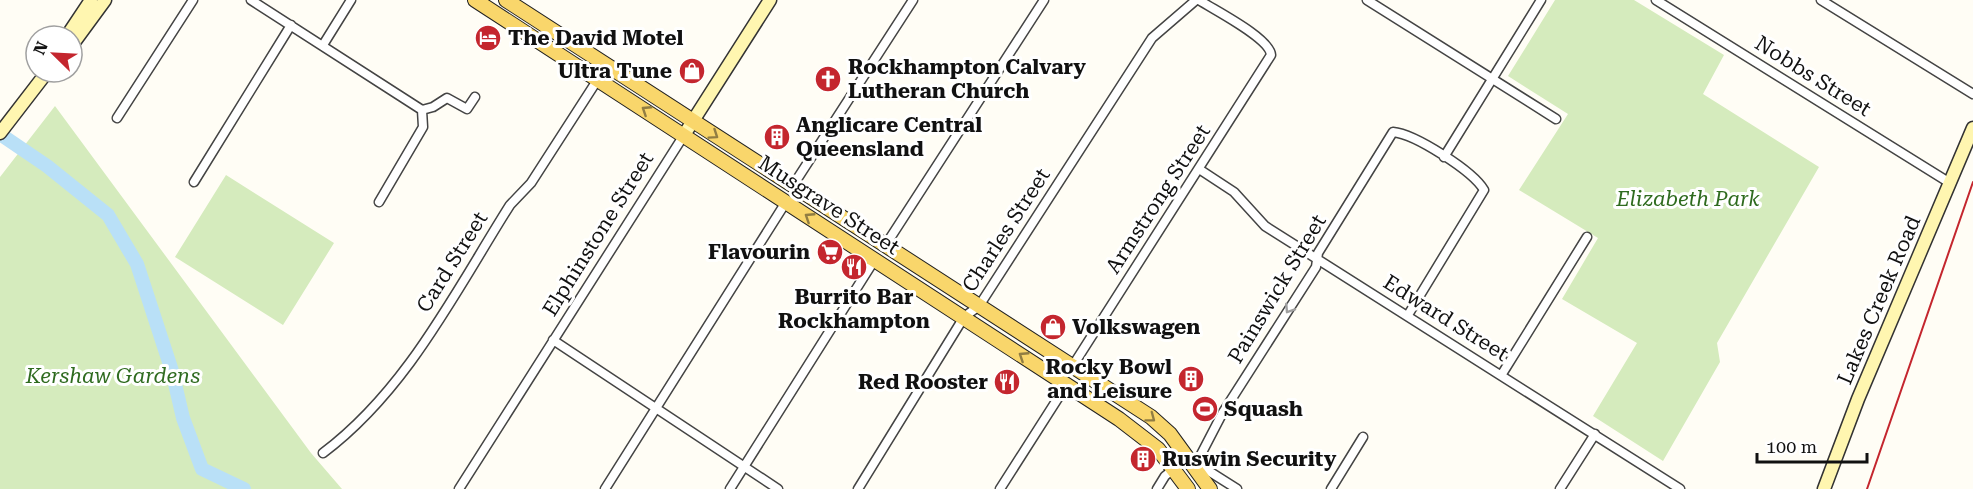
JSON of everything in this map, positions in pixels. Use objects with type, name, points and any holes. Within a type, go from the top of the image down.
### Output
[{"type":"main road","points":[[78,24],[88,12],[105,0]]},
{"type":"main road","name":"Musgrave Street","points":[[506,0],[1150,417],[1170,434],[1210,489]]},
{"type":"main road","name":"Elphinstone Street","points":[[684,135],[770,0]]},
{"type":"main road","name":"Musgrave Street","points":[[479,1],[1067,384],[1158,449],[1175,468],[1188,489]]},
{"type":"main road","points":[[0,133],[37,84]]},
{"type":"main road","name":"Lakes Creek Road","points":[[1824,489],[1858,399],[1973,128]]},
{"type":"street","points":[[117,118],[194,0]]},
{"type":"street","points":[[250,0],[422,110],[433,107],[447,98],[467,110],[475,97]]},
{"type":"street","points":[[323,45],[351,0]]},
{"type":"street","points":[[792,187],[913,0]]},
{"type":"street","points":[[885,246],[1044,0]]},
{"type":"street","name":"Armstrong Street","points":[[1072,367],[1269,61],[1271,50],[1262,40],[1197,0]]},
{"type":"street","name":"Charles Street","points":[[858,489],[964,317],[979,306],[1152,38],[1197,0]]},
{"type":"street","points":[[1367,0],[1556,119]]},
{"type":"street","points":[[1408,315],[1484,190],[1479,181],[1444,157],[1541,0]]},
{"type":"street","name":"Nobbs Street","points":[[1656,0],[1950,183]]},
{"type":"street","points":[[1821,0],[1973,94]]},
{"type":"street","points":[[194,182],[291,26]]},
{"type":"street","name":"Card Street","points":[[323,453],[369,415],[399,380],[510,205],[531,183],[598,79]]},
{"type":"street","points":[[379,202],[423,127],[422,110]]},
{"type":"street","name":"Painswick Street","points":[[1196,467],[1222,414],[1316,267],[1318,253],[1393,132],[1403,133],[1444,157]]},
{"type":"street","name":"Elphinstone Street","points":[[459,489],[684,135]]},
{"type":"street","name":"Edward Street","points":[[1199,169],[1234,192],[1265,226],[1502,374],[1676,488]]},
{"type":"street","points":[[605,489],[786,202]]},
{"type":"street","points":[[1502,374],[1587,237]]},
{"type":"street","points":[[730,489],[875,259]]},
{"type":"street","points":[[553,340],[778,489]]},
{"type":"street","points":[[1000,489],[1067,384]]},
{"type":"street","points":[[1560,489],[1595,434]]},
{"type":"street","points":[[1331,489],[1363,437]]},
{"type":"street","points":[[1196,467],[1207,470],[1237,489]]},
{"type":"street","points":[[1157,489],[1165,476],[1175,468]]},
{"type":"green space","name":"Elizabeth Park","points":[[1555,0],[1634,0],[1724,55],[1703,94],[1819,167],[1717,343],[1720,362],[1663,461],[1593,416],[1637,343],[1562,299],[1598,238],[1519,190],[1568,114],[1508,76]]},
{"type":"green space","name":"Kershaw Gardens","points":[[55,106],[311,453],[342,489],[0,489],[0,177]]},
{"type":"green space","points":[[226,175],[334,243],[283,325],[175,257]]},
{"type":"waterway","points":[[0,134],[47,166],[108,215],[137,264],[172,371],[183,418],[202,469],[244,489]]},
{"type":"railway","points":[[1867,489],[1973,182]]},
{"type":"place","name":"The David Motel","points":[[488,38]]},
{"type":"place","name":"Ultra Tune","points":[[692,71]]},
{"type":"place","name":"Rockhampton Calvary Lutheran Church","points":[[828,79]]},
{"type":"place","name":"Anglicare Central Queensland","points":[[777,137]]},
{"type":"place","name":"Flavourin","points":[[830,252]]},
{"type":"place","name":"Burrito Bar Rockhampton","points":[[854,267]]},
{"type":"place","name":"Volkswagen","points":[[1053,327]]},
{"type":"place","name":"Rocky Bowl and Leisure","points":[[1191,379]]},
{"type":"place","name":"Red Rooster","points":[[1007,382]]},
{"type":"place","name":"Squash","points":[[1205,409]]},
{"type":"place","name":"Ruswin Security","points":[[1143,459]]}]
